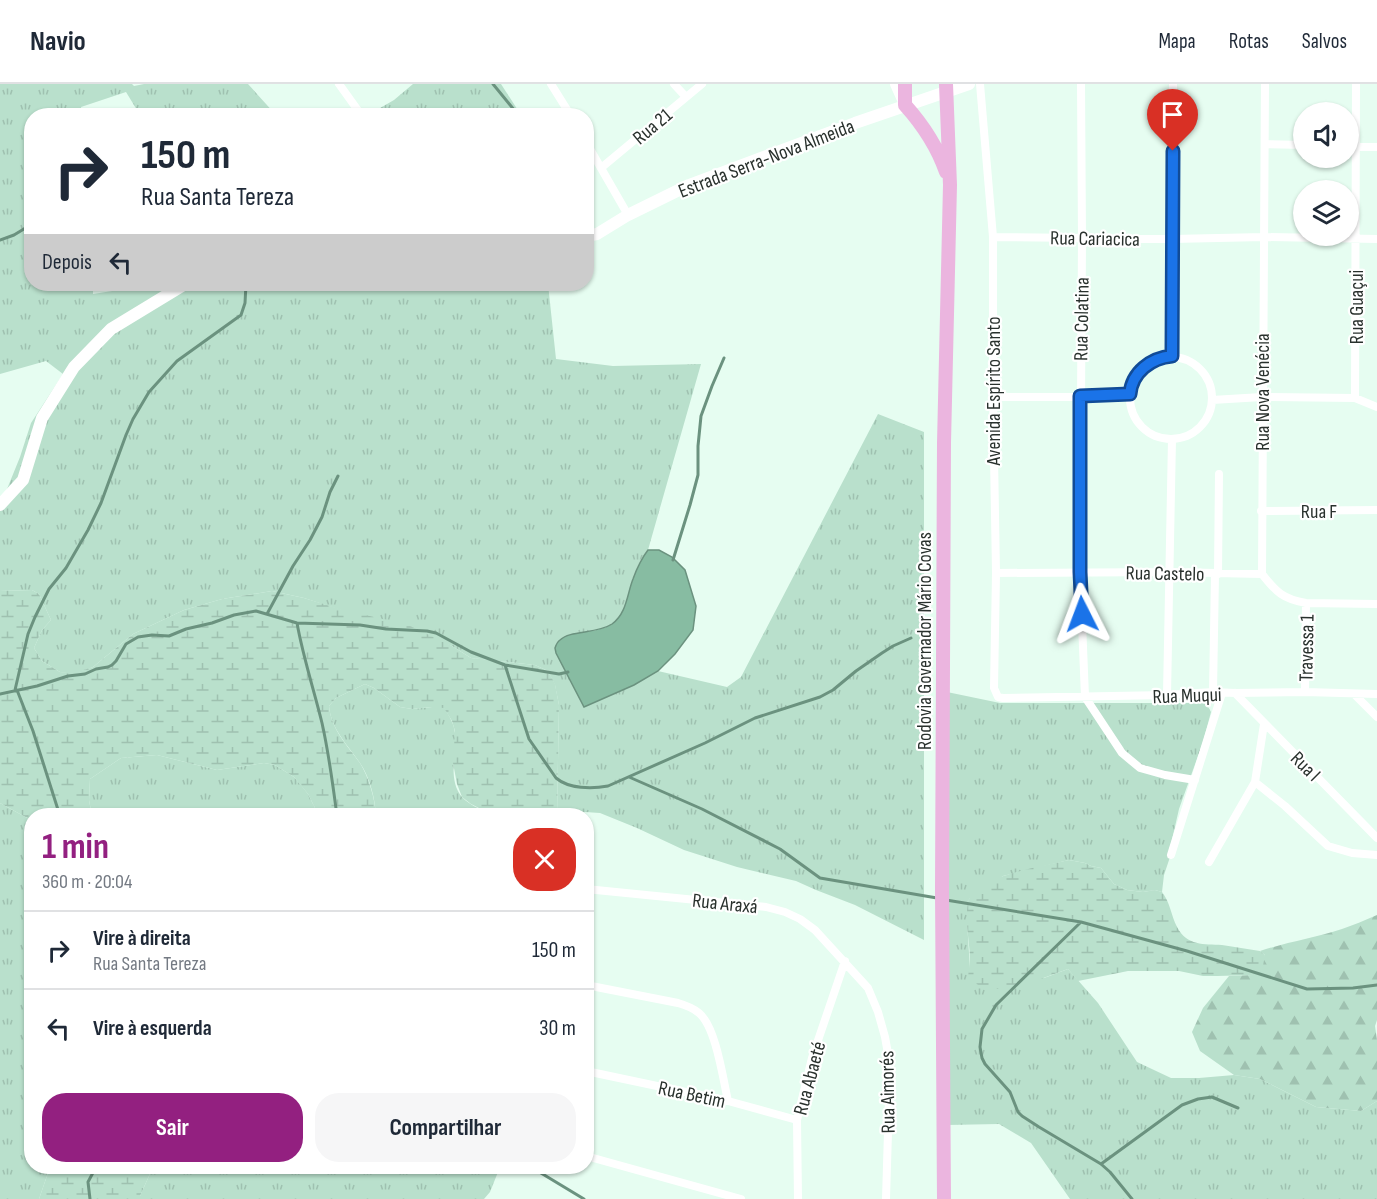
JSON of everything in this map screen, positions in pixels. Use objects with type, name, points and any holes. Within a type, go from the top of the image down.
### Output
[{"type":"main road","points":[[905,84],[905,105],[932,140],[950,185]]},
{"type":"main road","name":"Rodovia Governador Mário Covas","points":[[944,1199],[942,890],[944,443],[950,185],[949,87]]},
{"type":"street","points":[[339,84],[356,108]]},
{"type":"street","points":[[551,84],[566,108]]},
{"type":"street","points":[[674,84],[686,97]]},
{"type":"street","name":"Rua 21","points":[[601,168],[702,84]]},
{"type":"street","points":[[896,84],[905,105]]},
{"type":"street","name":"Estrada Serra-Nova Almeida","points":[[594,235],[689,185],[949,87],[969,84]]},
{"type":"street","name":"Avenida Espírito Santo","points":[[980,84],[993,237],[996,573],[994,688],[998,697]]},
{"type":"street","name":"Rua Colatina","points":[[1081,84],[1080,572],[1085,697]]},
{"type":"street","points":[[1172,356],[1173,84]]},
{"type":"street","name":"Rua Nova Venécia","points":[[1262,574],[1265,84]]},
{"type":"street","name":"Rua Guaçui","points":[[1355,102],[1356,84]]},
{"type":"street","points":[[1264,144],[1293,145]]},
{"type":"street","points":[[1359,147],[1377,147]]},
{"type":"street","points":[[594,156],[628,216]]},
{"type":"street","name":"Rua Cariacica","points":[[993,237],[1293,238]]},
{"type":"street","name":"Rua Cariacica","points":[[1359,239],[1377,239]]},
{"type":"street","name":"Rua Guaçui","points":[[1355,398],[1357,246]]},
{"type":"street","points":[[0,505],[23,480],[42,418],[74,367],[111,329],[173,291]]},
{"type":"street","points":[[1172,356],[1192,362],[1203,372],[1210,384],[1212,400],[1211,408],[1198,430],[1192,434],[1172,439],[1158,437],[1141,427],[1130,401],[1130,394],[1140,370],[1161,357],[1172,356]]},
{"type":"street","points":[[993,397],[1130,394]]},
{"type":"street","points":[[1212,400],[1262,397],[1355,398],[1377,408]]},
{"type":"street","points":[[1167,695],[1172,439]]},
{"type":"street","points":[[1171,855],[1195,780],[1218,693],[1216,574],[1219,474]]},
{"type":"street","name":"Rua F","points":[[1262,511],[1377,510]]},
{"type":"street","name":"Rua Castelo","points":[[996,573],[1262,574]]},
{"type":"street","points":[[1262,574],[1278,593],[1286,598],[1306,603],[1377,604]]},
{"type":"street","name":"Travessa 1","points":[[1305,692],[1306,603]]},
{"type":"street","name":"Rua Muqui","points":[[998,697],[1305,692],[1377,694]]},
{"type":"street","name":"Rua I","points":[[1235,693],[1377,838]]},
{"type":"street","points":[[1354,694],[1377,717]]},
{"type":"street","points":[[1085,697],[1122,753],[1140,768],[1195,780]]},
{"type":"street","points":[[1209,862],[1255,782],[1264,724]]},
{"type":"street","points":[[1255,782],[1328,846],[1352,853],[1377,855]]},
{"type":"street","name":"Rua Araxá","points":[[594,890],[766,907],[785,912],[815,930],[845,961]]},
{"type":"street","name":"Rua Abaeté","points":[[798,1199],[797,1120],[812,1058],[845,961]]},
{"type":"street","name":"Rua Aimorés","points":[[845,961],[868,988],[878,1012],[890,1065],[886,1199]]},
{"type":"street","points":[[594,987],[678,1003],[700,1013],[714,1039],[728,1101]]},
{"type":"street","name":"Rua Betim","points":[[594,1073],[728,1101],[797,1120]]},
{"type":"street","points":[[594,1158],[741,1199]]},
{"type":"green space","points":[[0,84],[132,84],[134,86],[144,84],[248,84],[270,108],[136,108],[126,92],[81,108],[24,108],[24,291],[93,291],[93,294],[112,291],[549,291],[556,359],[613,366],[701,364],[648,550],[640,561],[632,581],[623,613],[614,623],[602,629],[573,634],[555,648],[584,707],[634,685],[658,671],[727,687],[741,677],[878,414],[924,432],[924,940],[855,905],[796,881],[737,867],[684,850],[637,828],[594,813],[594,808],[557,808],[559,705],[555,685],[548,671],[535,665],[471,658],[452,646],[304,598],[272,591],[222,599],[184,610],[133,634],[93,667],[74,674],[60,672],[42,661],[34,648],[42,630],[51,620],[39,594],[32,590],[0,591],[0,499],[5,494],[31,423],[63,374],[46,361],[0,374]]},
{"type":"green space","points":[[413,84],[501,84],[516,108],[380,108]]},
{"type":"green space","points":[[32,590],[39,594],[51,620],[42,630],[34,648],[42,661],[60,672],[74,673],[93,667],[133,634],[184,610],[222,599],[272,591],[408,625],[452,646],[471,658],[535,665],[548,671],[555,684],[559,705],[557,808],[479,808],[471,804],[462,797],[457,784],[453,763],[455,731],[444,708],[400,707],[365,684],[336,698],[329,706],[336,729],[366,775],[375,808],[315,808],[308,794],[294,777],[275,765],[264,763],[217,770],[157,755],[121,758],[90,779],[90,808],[24,808],[24,816],[0,803],[0,591]]},
{"type":"green space","points":[[365,684],[400,707],[412,709],[444,707],[454,729],[454,774],[457,790],[469,803],[478,808],[375,808],[367,775],[336,729],[330,714],[329,706],[336,698]]},
{"type":"green space","points":[[947,692],[1000,703],[1206,703],[1211,712],[1203,742],[1179,809],[1162,892],[1127,890],[1114,884],[1101,868],[1069,860],[1003,876],[969,899],[967,921],[970,969],[1044,978],[1068,969],[1098,1003],[1137,1062],[1171,1078],[1234,1075],[1260,1079],[1316,1107],[1361,1111],[1377,1101],[1377,1199],[1070,1199],[1031,1143],[999,1124],[947,1125]]},
{"type":"green space","points":[[157,755],[217,770],[264,763],[275,765],[294,777],[308,794],[315,808],[90,808],[90,779],[121,758]]},
{"type":"green space","points":[[0,803],[24,816],[24,1174],[48,1174],[39,1199],[0,1199]]},
{"type":"green space","points":[[1069,860],[1101,868],[1114,884],[1127,890],[1162,892],[1177,927],[1186,938],[1196,943],[1260,951],[1265,955],[1262,971],[1252,975],[1203,976],[1179,971],[1128,971],[1078,981],[1068,969],[1013,989],[986,989],[967,979],[970,959],[967,911],[973,892],[980,886],[1003,876]]},
{"type":"green space","points":[[1377,915],[1377,1020],[1375,1026],[1377,1101],[1361,1111],[1316,1107],[1260,1079],[1234,1075],[1200,1051],[1192,1032],[1203,1008],[1229,976],[1252,975],[1265,955],[1260,951],[1332,932]]},
{"type":"green space","points":[[48,1174],[150,1174],[140,1199],[39,1199]]},
{"type":"green space","points":[[150,1174],[497,1174],[490,1192],[484,1199],[140,1199]]},
{"type":"shaded area","points":[[648,550],[659,550],[672,557],[685,570],[696,606],[693,630],[675,654],[658,671],[634,685],[584,707],[555,648],[564,637],[606,627],[617,620],[624,609],[638,567]]},
{"type":"waterway","points":[[493,84],[512,108]]},
{"type":"waterway","points":[[0,240],[24,229]]},
{"type":"waterway","points":[[15,690],[28,634],[35,617],[49,589],[66,568],[88,530],[101,503],[133,419],[149,392],[177,361],[241,315],[246,291]]},
{"type":"waterway","points":[[673,560],[698,475],[701,416],[724,358]]},
{"type":"waterway","points":[[267,614],[322,517],[338,476]]},
{"type":"waterway","points":[[0,694],[108,667],[116,661],[126,644],[138,637],[169,636],[234,615],[256,611],[297,623],[360,625],[427,631],[505,665],[559,674],[568,672]]},
{"type":"waterway","points":[[297,623],[319,711],[336,808]]},
{"type":"waterway","points":[[505,665],[529,739],[556,778],[574,786],[595,788],[608,786],[755,718],[820,697],[833,690],[882,653],[911,638]]},
{"type":"waterway","points":[[17,690],[33,731],[57,808]]},
{"type":"waterway","points":[[629,777],[702,809],[780,849],[820,878],[937,898]]},
{"type":"waterway","points":[[946,900],[1081,922],[1187,951],[1307,989],[1377,985]]},
{"type":"waterway","points":[[1081,922],[996,1005],[982,1029],[980,1047],[982,1058],[1010,1092],[1022,1116],[1101,1164],[1132,1199]]},
{"type":"waterway","points":[[1101,1164],[1182,1105],[1212,1097],[1238,1108]]},
{"type":"waterway","points":[[90,1199],[88,1182],[92,1174]]},
{"type":"waterway","points":[[543,1174],[584,1199]]},
{"type":"route","points":[[1082,614],[1080,396],[1130,394],[1140,370],[1161,357],[1172,356],[1173,151]]}]
